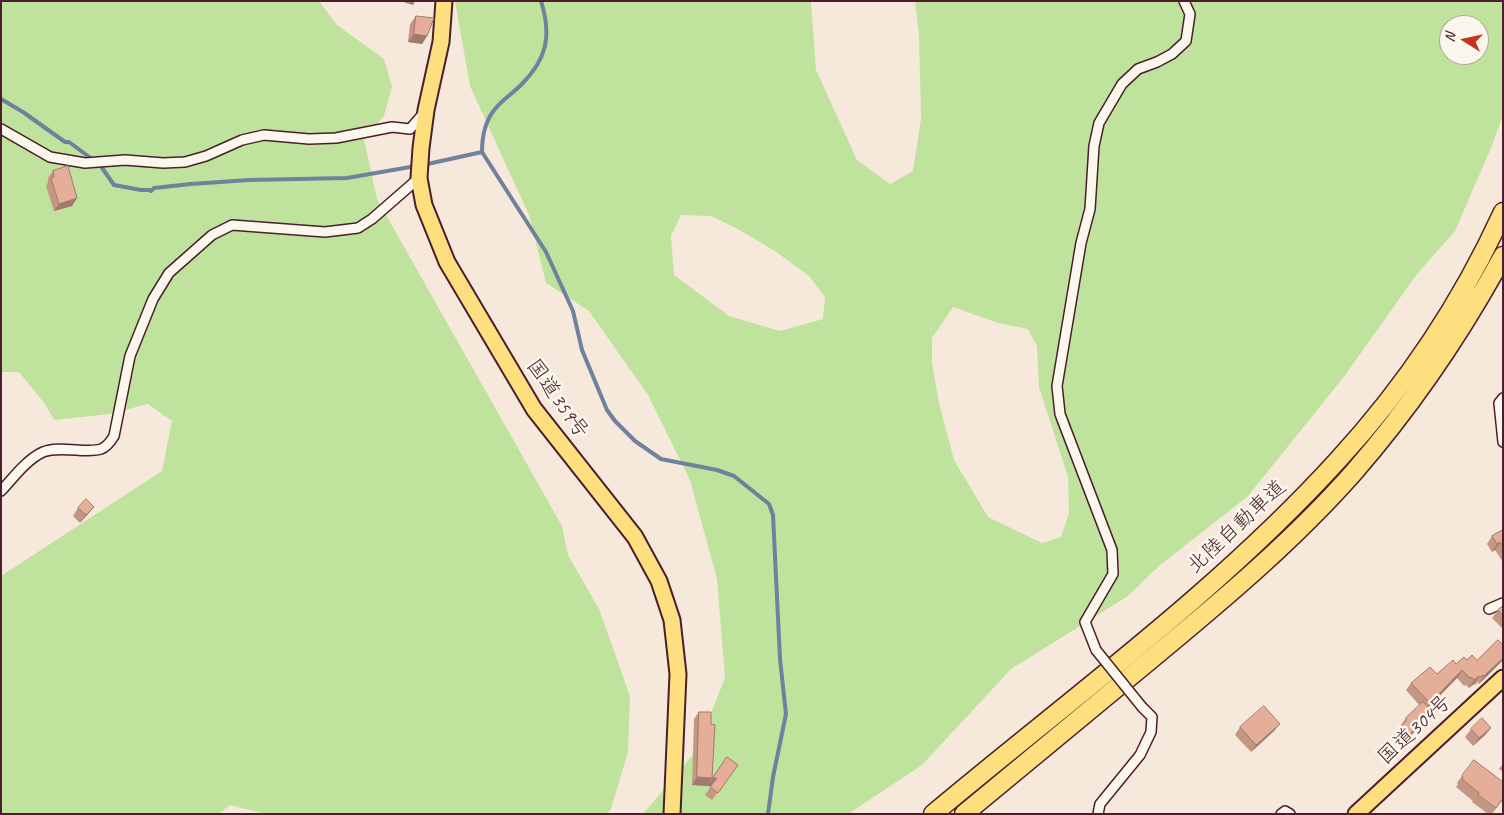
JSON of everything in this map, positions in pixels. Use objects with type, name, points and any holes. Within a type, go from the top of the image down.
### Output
[{"type":"highway","name":"国道359号","points":[[444,1],[441,42],[426,110],[420,178],[424,205],[447,262],[534,409],[635,537],[659,581],[672,620],[678,674],[672,814]]},
{"type":"highway","name":"北陸自動車道","points":[[932,814],[1187,604],[1290,511],[1327,472],[1386,402],[1428,346],[1466,283],[1503,212]]},
{"type":"highway","name":"北陸自動車道","points":[[964,814],[1210,610],[1261,566],[1308,520],[1353,473],[1400,417],[1444,356],[1478,302],[1503,256]]},
{"type":"highway","name":"国道304号","points":[[1356,814],[1503,678]]},
{"type":"street","points":[[1098,814],[1100,804],[1140,755],[1151,732],[1152,717],[1096,650],[1085,622],[1112,574],[1112,550],[1060,414],[1057,386],[1080,243],[1090,209],[1094,146],[1099,123],[1122,84],[1138,69],[1172,54],[1186,41],[1190,14],[1184,1]]},
{"type":"street","points":[[1,129],[50,157],[85,163],[125,160],[164,163],[185,162],[206,156],[242,140],[264,135],[310,139],[336,138],[392,127],[410,129],[426,110]]},
{"type":"street","points":[[1,491],[31,459],[45,450],[100,450],[107,446],[114,436],[130,356],[153,299],[170,273],[212,235],[232,225],[325,232],[358,228],[372,219],[420,178]]},
{"type":"street","points":[[1503,398],[1499,403],[1503,442]]},
{"type":"street","points":[[1489,609],[1503,603]]},
{"type":"street","points":[[1281,814],[1286,811],[1290,814]]},
{"type":"green space","points":[[1,1],[319,1],[337,25],[384,59],[392,87],[384,116],[364,139],[377,199],[562,526],[568,555],[599,609],[630,696],[628,752],[611,809],[607,814],[266,814],[230,805],[218,814],[1,814],[1,576],[162,471],[172,421],[148,404],[109,414],[54,420],[45,404],[19,372],[1,372]]},
{"type":"green space","points":[[455,1],[811,1],[816,70],[857,160],[890,184],[913,171],[921,119],[919,34],[915,1],[1503,1],[1503,115],[1491,148],[1455,231],[1417,274],[1343,378],[1248,496],[1159,566],[1128,596],[1011,669],[922,765],[848,814],[643,814],[696,751],[725,678],[717,579],[690,480],[648,395],[589,311],[546,283],[529,215],[470,86]],"holes":[[[681,215],[711,216],[775,251],[809,276],[825,297],[823,319],[780,331],[729,316],[674,275],[671,236]],[[953,307],[998,323],[1028,329],[1037,346],[1039,387],[1068,477],[1069,513],[1061,537],[1042,543],[988,517],[954,460],[939,403],[932,363],[932,338]]]},
{"type":"building","points":[[416,16],[434,18],[427,36],[414,34]]},
{"type":"building","points":[[68,166],[77,198],[59,204],[51,178],[54,177],[53,171]]},
{"type":"building","points":[[86,499],[94,507],[86,515],[78,508]]},
{"type":"building","points":[[1503,530],[1503,546],[1500,542],[1497,544],[1492,536]]},
{"type":"building","points":[[1503,606],[1503,616],[1498,610]]},
{"type":"building","points":[[1498,640],[1503,645],[1503,658],[1484,676],[1479,676],[1474,680],[1462,670],[1430,703],[1411,683],[1430,667],[1437,674],[1453,660],[1456,664],[1464,657],[1467,660],[1472,655],[1477,660]]},
{"type":"building","points":[[1423,702],[1433,712],[1407,737],[1399,728],[1407,720],[1406,718]]},
{"type":"building","points":[[1264,706],[1280,724],[1256,745],[1240,727]]},
{"type":"building","points":[[699,712],[711,712],[711,724],[715,725],[712,778],[697,777]]},
{"type":"building","points":[[1482,718],[1491,728],[1479,738],[1471,729]]},
{"type":"building","points":[[727,757],[738,765],[718,793],[710,787],[717,778],[713,778]]},
{"type":"building","points":[[1474,760],[1503,782],[1503,798],[1496,808],[1478,795],[1479,793],[1462,779],[1462,776]]},
{"type":"waterway","points":[[541,1],[546,25],[545,46],[542,56],[530,75],[495,109],[485,129],[482,152],[546,252],[573,311],[582,350],[607,410],[615,421],[635,441],[661,459],[717,470],[734,476],[769,504],[773,515],[780,659],[786,714],[773,777],[768,814]]},
{"type":"waterway","points":[[1,99],[65,142],[69,142],[100,165],[114,185],[141,190],[151,191],[154,188],[249,180],[347,178],[416,166]]},
{"type":"waterway","points":[[423,165],[482,152]]}]
